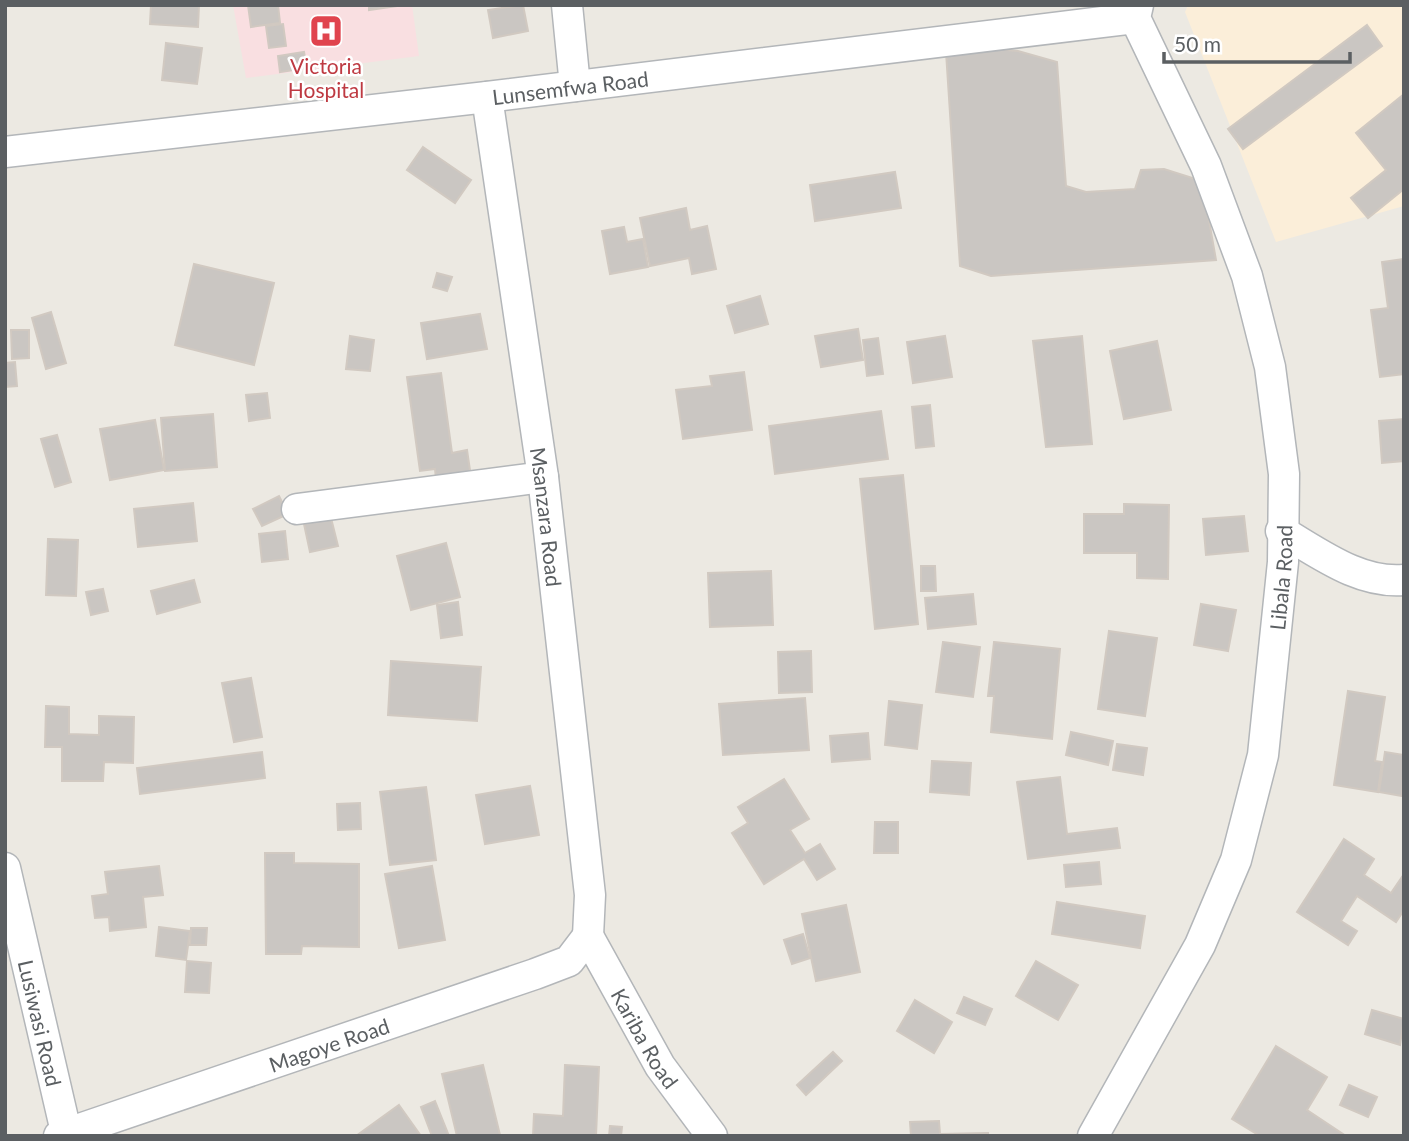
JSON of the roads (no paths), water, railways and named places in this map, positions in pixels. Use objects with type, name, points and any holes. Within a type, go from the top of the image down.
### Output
[{"type":"street","points":[[567,5],[575,86]]},
{"type":"street","name":"Lunsemfwa Road","points":[[5,152],[487,97],[1136,12]]},
{"type":"street","name":"Libala Road","points":[[1093,1136],[1200,945],[1236,860],[1263,755],[1283,562],[1284,474],[1270,367],[1247,276],[1206,166],[1136,12]]},
{"type":"street","name":"Msanzara Road","points":[[487,97],[543,477],[590,895],[588,936]]},
{"type":"street","points":[[297,509],[543,477]]},
{"type":"street","points":[[1282,531],[1348,569],[1387,581],[1404,580]]},
{"type":"street","name":"Lusiwasi Road","points":[[5,868],[64,1135]]},
{"type":"street","name":"Magoye Road","points":[[64,1135],[535,974],[569,961],[588,936]]},
{"type":"street","name":"Kariba Road","points":[[588,936],[660,1066],[712,1136]]},
{"type":"place","name":"Victoria Hospital","points":[[326,31]]}]
